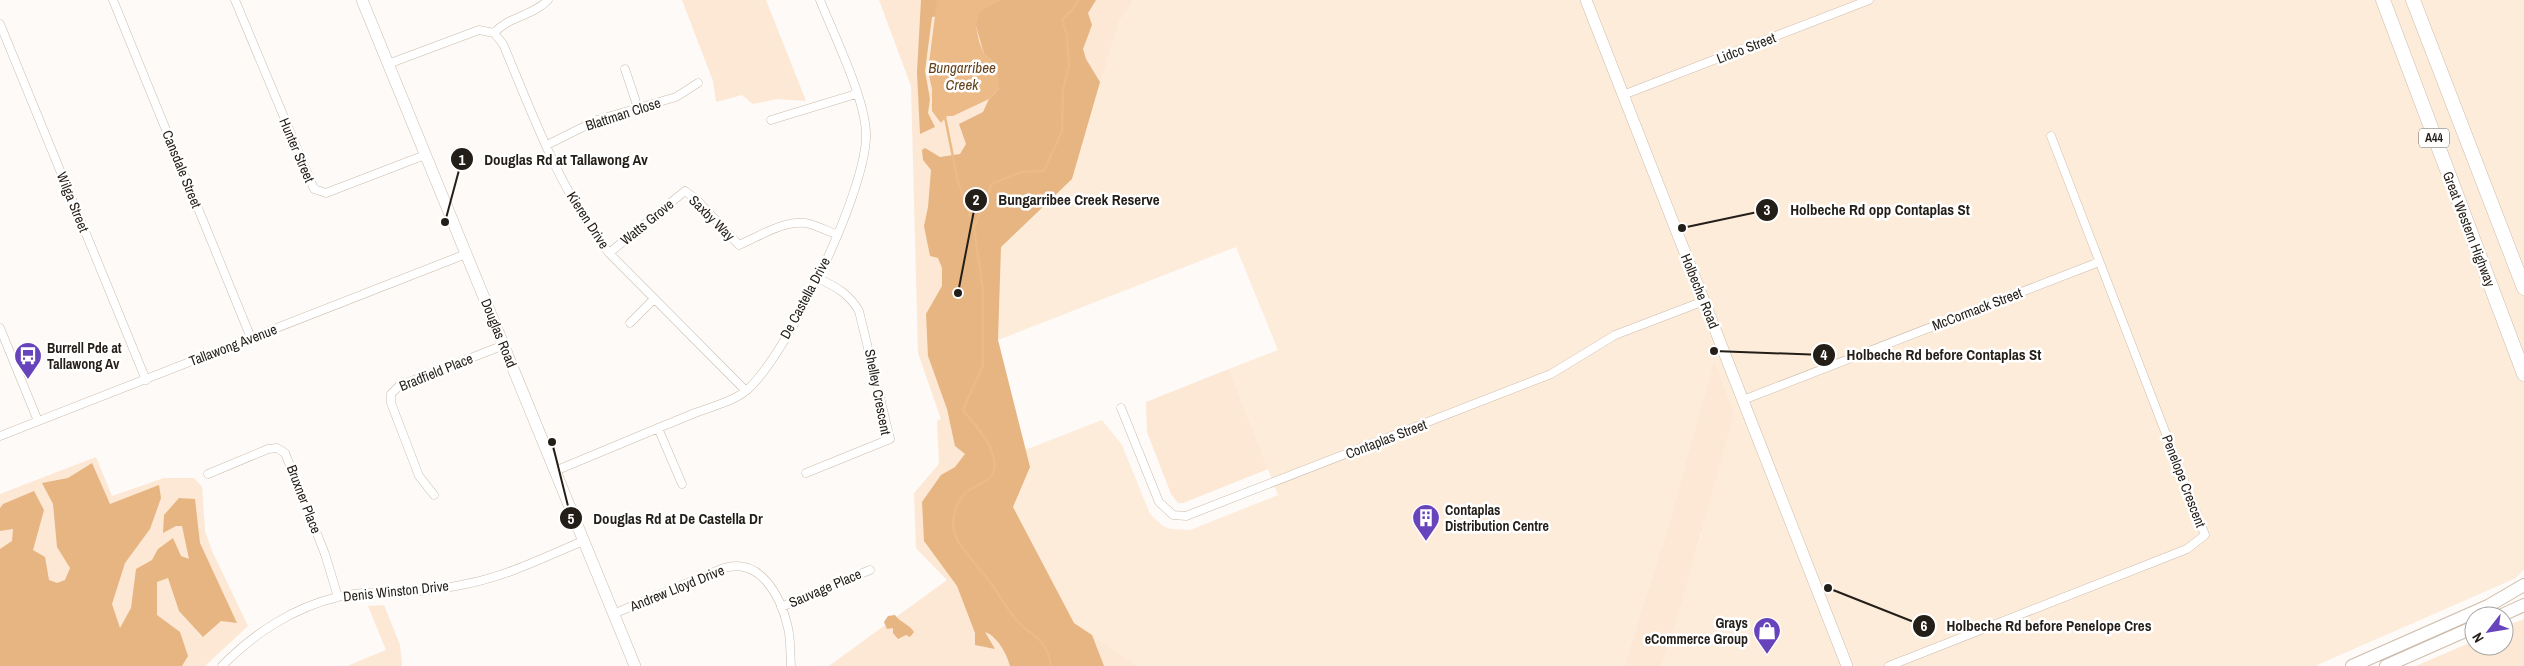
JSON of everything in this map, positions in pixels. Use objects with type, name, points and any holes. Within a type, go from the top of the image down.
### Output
[{"type":"highway","name":"Great Western Highway","points":[[2383,0],[2524,374]]},
{"type":"highway","name":"A44","points":[[2413,0],[2524,288]]},
{"type":"main road","points":[[2352,666],[2488,606],[2524,585]]},
{"type":"main road","points":[[2386,666],[2464,632]]},
{"type":"street","name":"Cansdale Street","points":[[112,0],[251,338]]},
{"type":"street","name":"Hunter Street","points":[[235,0],[314,190],[326,193],[425,154]]},
{"type":"street","name":"Douglas Road","points":[[362,0],[635,666]]},
{"type":"street","points":[[388,64],[479,30],[494,33],[503,23],[535,10],[548,0]]},
{"type":"street","name":"De Castella Drive","points":[[555,471],[746,391],[772,361],[818,279],[860,176],[865,156],[865,124],[856,94],[820,0]]},
{"type":"street","name":"Holbeche Road","points":[[1586,0],[1847,666]]},
{"type":"street","name":"Lidco Street","points":[[1623,95],[1869,0]]},
{"type":"street","name":"Wilga Street","points":[[0,24],[146,380]]},
{"type":"street","name":"Kieren Drive","points":[[494,33],[503,44],[547,145],[583,218],[609,253],[746,391]]},
{"type":"street","points":[[625,69],[638,108]]},
{"type":"street","name":"Blattman Close","points":[[547,145],[597,120],[676,97],[698,83]]},
{"type":"street","points":[[771,120],[856,94]]},
{"type":"street","name":"Penelope Crescent","points":[[1889,666],[2187,549],[2205,535],[2050,136]]},
{"type":"street","name":"Saxby Way","points":[[685,191],[697,200],[739,245],[781,227],[798,224],[809,224],[836,234]]},
{"type":"street","name":"Watts Grove","points":[[609,253],[685,191]]},
{"type":"street","name":"Tallawong Avenue","points":[[0,436],[466,254]]},
{"type":"street","name":"McCormack Street","points":[[1743,400],[2099,262]]},
{"type":"street","name":"Shelley Crescent","points":[[806,473],[890,439],[859,311],[850,297],[836,286],[818,279]]},
{"type":"street","points":[[630,323],[654,299]]},
{"type":"street","name":"Contaplas Street","points":[[1121,408],[1158,502],[1173,515],[1186,516],[1551,374],[1615,335],[1704,301]]},
{"type":"street","points":[[0,328],[38,421]]},
{"type":"street","name":"Bradfield Place","points":[[434,495],[419,476],[390,401],[391,394],[396,388],[504,345]]},
{"type":"street","points":[[658,428],[682,484]]},
{"type":"street","name":"Bruxner Place","points":[[208,474],[268,449],[277,448],[285,453],[325,554],[338,597]]},
{"type":"street","name":"Denis Winston Drive","points":[[222,666],[253,638],[275,624],[302,610],[338,597],[423,591],[470,583],[502,574],[583,541]]},
{"type":"street","name":"Andrew Lloyd Drive","points":[[613,614],[724,568],[743,566],[760,573],[767,580],[781,607],[789,629],[791,666]]},
{"type":"street","name":"Sauvage Place","points":[[781,607],[870,570]]},
{"type":"shaded area","points":[[682,0],[766,0],[806,101],[777,99],[753,104],[742,95],[716,102],[713,81]]},
{"type":"shaded area","points":[[879,0],[1134,0],[1119,22],[1072,179],[1001,247],[998,340],[1030,467],[1013,507],[1074,623],[1138,666],[829,666],[947,580],[916,548],[914,493],[939,464],[937,421],[941,419],[918,353],[911,86]]},
{"type":"shaded area","points":[[921,0],[1096,0],[1088,13],[1092,25],[1083,49],[1086,59],[1100,82],[1072,179],[1001,247],[998,340],[1030,467],[1013,507],[1074,623],[1092,635],[1104,666],[1010,666],[1001,646],[989,634],[985,632],[995,649],[975,645],[975,633],[957,586],[924,541],[922,502],[941,475],[955,467],[965,454],[955,446],[947,409],[928,356],[926,314],[942,286],[942,268],[938,258],[930,256],[924,226],[928,207],[931,170],[923,160],[922,150],[925,148],[940,157],[960,154],[966,144],[959,124],[983,112],[989,99],[999,89],[992,61],[984,54],[976,26],[954,14],[932,17],[925,71],[930,99],[928,113],[935,127],[920,134],[917,72]]},
{"type":"shaded area","points":[[1134,0],[2524,0],[2524,569],[2516,578],[2315,666],[1661,666],[1701,535],[1714,362],[1669,524],[1624,666],[1138,666],[1074,623],[1013,507],[1030,467],[1025,450],[1102,420],[1122,445],[1150,514],[1163,526],[1171,529],[1190,530],[1278,495],[1229,369],[1278,350],[1236,247],[998,340],[1001,247],[1072,179],[1119,22]]},
{"type":"shaded area","points":[[1714,361],[1734,414],[1684,594],[1661,666],[1624,666],[1669,524]]},
{"type":"shaded area","points":[[1229,369],[1268,469],[1183,503],[1178,503],[1171,494],[1147,432],[1146,402]]},
{"type":"shaded area","points":[[96,457],[112,496],[164,478],[194,478],[202,487],[205,531],[212,551],[248,626],[205,666],[0,666],[0,494]]},
{"type":"shaded area","points":[[92,463],[110,504],[159,485],[161,498],[150,529],[125,563],[112,604],[120,628],[131,608],[136,569],[152,560],[158,549],[173,538],[181,556],[189,559],[182,526],[176,526],[163,533],[164,515],[179,498],[195,499],[200,543],[237,623],[221,621],[203,637],[179,611],[168,578],[157,582],[157,615],[180,632],[188,656],[182,666],[0,666],[0,549],[12,541],[13,529],[0,531],[0,508],[3,504],[34,491],[44,510],[33,550],[45,557],[49,580],[57,583],[65,580],[70,568],[57,547],[53,504],[42,483],[68,478]]},
{"type":"shaded area","points":[[384,605],[400,645],[402,666],[347,666],[386,650],[368,606]]},
{"type":"shaded area","points":[[895,615],[914,632],[910,637],[906,635],[898,639],[893,633],[893,628],[887,629],[884,622],[888,616]]},
{"type":"shaded area","points":[[2524,619],[2524,666],[2416,666],[2464,645],[2464,656],[2514,656],[2514,623]]},
{"type":"water","name":"Bungarribee Creek","points":[[937,0],[1001,0],[980,12],[976,26],[984,54],[992,61],[998,72],[999,89],[989,99],[953,116],[947,116],[941,123],[932,111],[932,89],[928,71]]},
{"type":"waterway","name":"Bungarribee Creek","points":[[1051,666],[1049,656],[1041,642],[1013,616],[987,578],[962,547],[955,535],[953,524],[955,511],[964,494],[988,479],[992,475],[995,464],[990,447],[978,428],[963,410],[983,365],[983,290],[974,228],[992,184],[1021,172],[1044,171],[1062,131],[1063,89],[1069,66],[1067,35],[1062,20],[1073,9],[1078,0]]},
{"type":"waterway","points":[[945,117],[958,182],[974,227]]},
{"type":"place","name":"Douglas Rd at Tallawong Av","points":[[445,222]]},
{"type":"place","name":"Holbeche Rd opp Contaplas St","points":[[1682,228]]},
{"type":"place","name":"Bungarribee Creek Reserve","points":[[958,293]]},
{"type":"place","name":"Holbeche Rd before Contaplas St","points":[[1714,351]]},
{"type":"place","name":"Burrell Pde at Tallawong Av","points":[[28,380]]},
{"type":"place","name":"Douglas Rd at De Castella Dr","points":[[552,442]]},
{"type":"place","name":"Contaplas Distribution Centre","points":[[1426,542]]},
{"type":"place","name":"Holbeche Rd before Penelope Cres","points":[[1828,588]]},
{"type":"place","name":"Grays eCommerce Group","points":[[1767,655]]}]
